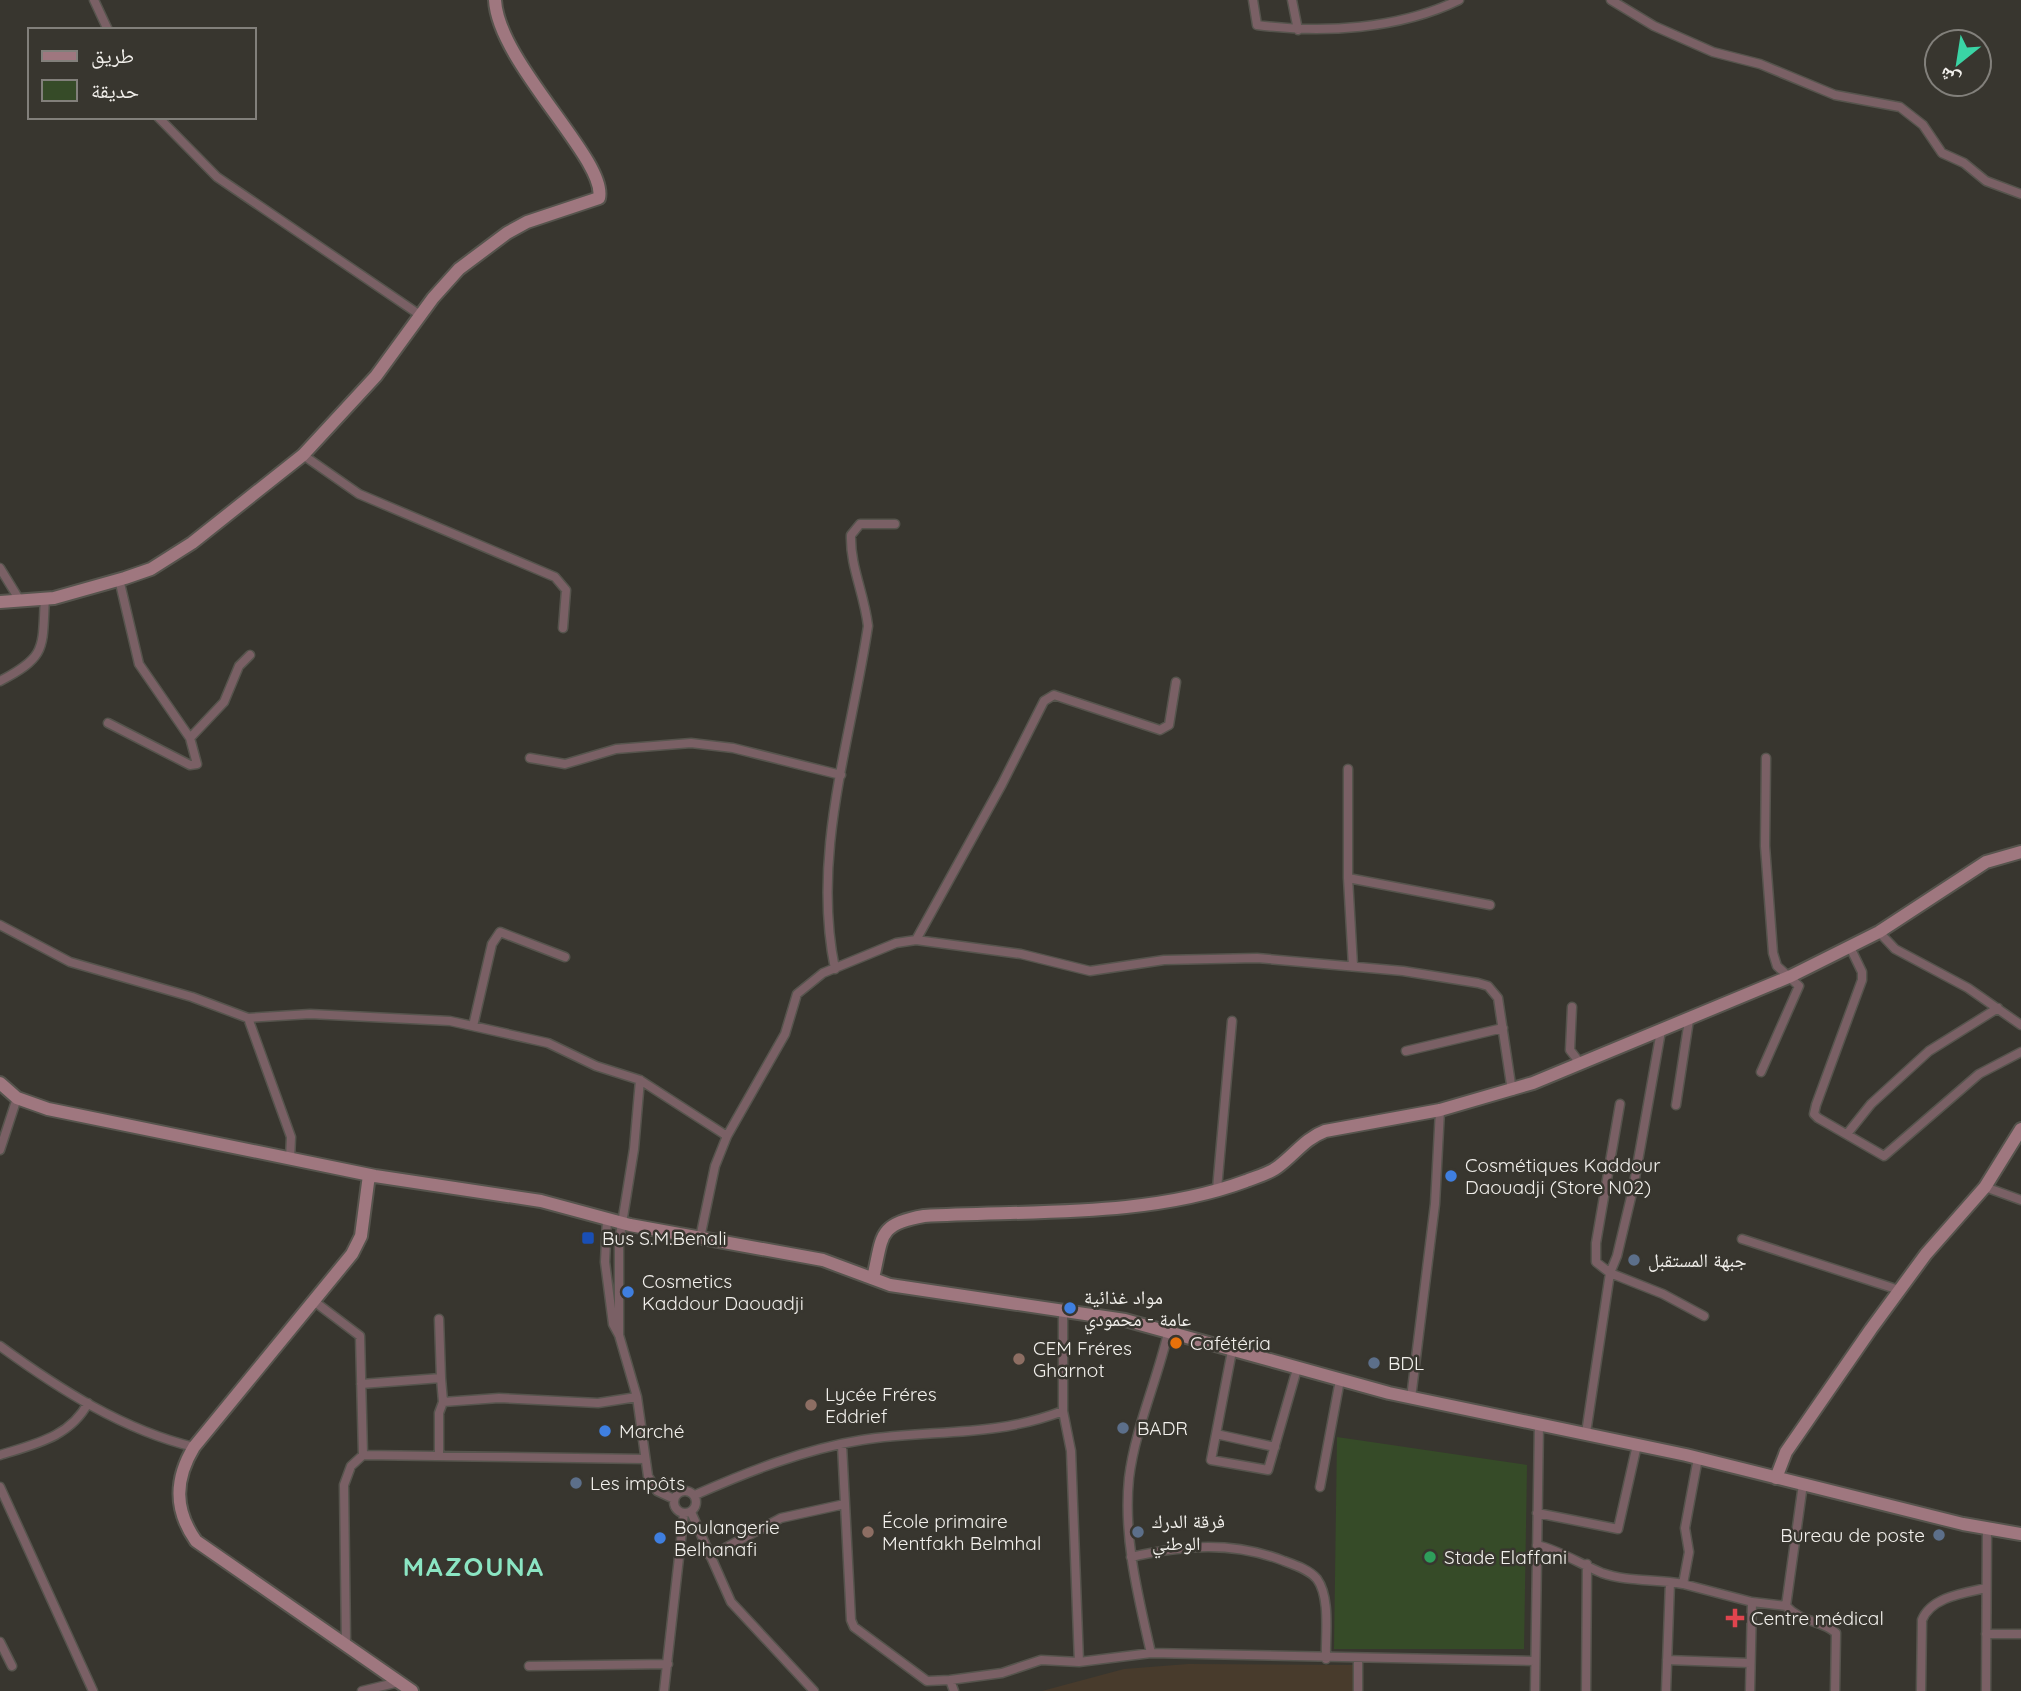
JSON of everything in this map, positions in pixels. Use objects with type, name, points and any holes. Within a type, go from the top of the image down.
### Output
[{"type":"main road","points":[[0,602],[45,597],[119,579],[151,569],[192,543],[303,455],[376,376],[420,315],[459,269],[507,233],[542,215],[595,201],[601,192],[577,144],[516,60],[504,36],[495,0]]},
{"type":"main road","points":[[873,1278],[883,1238],[887,1229],[898,1221],[924,1216],[1143,1204],[1217,1189],[1278,1168],[1313,1135],[1440,1110],[1512,1091],[1791,976],[1879,932],[1986,862],[2021,852]]},
{"type":"main road","points":[[1,1084],[17,1098],[48,1109],[369,1175],[541,1201],[621,1222],[823,1260],[873,1278],[927,1292],[1125,1320],[1411,1398],[1586,1433],[2021,1534]]},
{"type":"main road","points":[[1776,1478],[1786,1452],[1899,1290],[1985,1188],[2021,1129]]},
{"type":"main road","points":[[369,1175],[361,1236],[352,1254],[194,1447],[181,1475],[178,1494],[185,1525],[196,1541],[412,1691]]},
{"type":"street","points":[[94,0],[107,28]]},
{"type":"street","points":[[1253,0],[1257,25],[1298,30],[1376,24],[1418,16],[1459,0]]},
{"type":"street","points":[[1292,0],[1298,30]]},
{"type":"street","points":[[1611,0],[1654,26],[1713,52],[1760,64],[1835,95],[1900,107],[1923,125],[1942,153],[1964,163],[1986,181],[2021,194]]},
{"type":"street","points":[[160,119],[217,177],[420,315]]},
{"type":"street","points":[[303,455],[359,494],[555,577],[566,590],[563,628]]},
{"type":"street","points":[[835,969],[827,932],[826,872],[868,626],[864,595],[850,557],[850,535],[860,524],[895,524]]},
{"type":"street","points":[[0,568],[19,599]]},
{"type":"street","points":[[108,723],[194,767],[197,764],[190,738],[139,664],[119,579]]},
{"type":"street","points":[[0,681],[23,669],[42,649],[45,597]]},
{"type":"street","points":[[190,738],[224,702],[239,666],[250,655]]},
{"type":"street","points":[[915,940],[1002,784],[1044,701],[1054,695],[1160,730],[1168,725],[1176,682]]},
{"type":"street","points":[[530,758],[565,764],[616,749],[691,743],[733,748],[841,775]]},
{"type":"street","points":[[1762,1072],[1798,993],[1798,982],[1777,966],[1773,953],[1765,846],[1766,758]]},
{"type":"street","points":[[1348,769],[1348,878],[1353,966]]},
{"type":"street","points":[[1348,878],[1490,905]]},
{"type":"street","points":[[0,925],[70,962],[192,997],[248,1018],[310,1014],[450,1021],[548,1043],[596,1066],[640,1080],[727,1136]]},
{"type":"street","points":[[473,1026],[492,944],[500,932],[565,957]]},
{"type":"street","points":[[1879,932],[1895,949],[1968,988],[2021,1025]]},
{"type":"street","points":[[700,1238],[715,1166],[727,1136],[785,1034],[797,994],[814,979],[867,953],[915,940],[1021,954],[1090,971],[1122,964],[1218,957],[1353,966],[1488,986],[1498,998],[1512,1091]]},
{"type":"street","points":[[1850,947],[1862,972],[1861,980],[1814,1114],[1884,1156],[1979,1074],[2021,1052]]},
{"type":"street","points":[[1572,1007],[1570,1050],[1580,1063]]},
{"type":"street","points":[[1847,1134],[1871,1104],[1929,1051],[1998,1008]]},
{"type":"street","points":[[248,1018],[291,1137],[290,1158]]},
{"type":"street","points":[[1676,1105],[1689,1020]]},
{"type":"street","points":[[1217,1189],[1232,1021]]},
{"type":"street","points":[[1406,1051],[1503,1028]]},
{"type":"street","points":[[1586,1433],[1609,1273],[1617,1256],[1633,1189],[1661,1031]]},
{"type":"street","points":[[619,1335],[621,1222],[634,1149],[640,1080]]},
{"type":"street","points":[[0,1150],[17,1098]]},
{"type":"street","points":[[1620,1104],[1595,1256],[1600,1267],[1609,1273],[1663,1294],[1704,1316]]},
{"type":"street","points":[[1411,1398],[1436,1203],[1440,1110]]},
{"type":"street","points":[[1985,1188],[2021,1200]]},
{"type":"street","points":[[607,1219],[606,1262],[613,1324],[619,1335],[637,1397],[648,1476],[657,1491],[674,1499],[677,1510],[687,1512],[696,1506],[695,1496]]},
{"type":"street","points":[[1741,1239],[1899,1290]]},
{"type":"street","points":[[314,1302],[360,1336],[363,1455]]},
{"type":"street","points":[[1063,1312],[1063,1411],[1072,1451],[1079,1661]]},
{"type":"street","points":[[439,1319],[443,1402],[439,1413],[439,1456]]},
{"type":"street","points":[[1151,1653],[1131,1557],[1129,1479],[1168,1333]]},
{"type":"street","points":[[0,1346],[88,1404],[138,1431],[194,1447]]},
{"type":"street","points":[[1232,1351],[1211,1460],[1268,1470],[1297,1369]]},
{"type":"street","points":[[361,1384],[441,1378]]},
{"type":"street","points":[[1320,1487],[1340,1380]]},
{"type":"street","points":[[443,1402],[499,1398],[598,1403],[637,1397]]},
{"type":"street","points":[[0,1455],[67,1430],[79,1419],[88,1404]]},
{"type":"street","points":[[674,1499],[681,1491],[695,1496],[788,1460],[863,1440],[974,1432],[1028,1424],[1063,1411]]},
{"type":"street","points":[[1535,1691],[1539,1423]]},
{"type":"street","points":[[1216,1434],[1275,1447]]},
{"type":"street","points":[[842,1445],[851,1620],[855,1627],[927,1681],[1002,1673],[1041,1660],[1079,1661],[1151,1653],[1358,1660],[1535,1661]]},
{"type":"street","points":[[1537,1513],[1618,1529],[1637,1445]]},
{"type":"street","points":[[346,1643],[344,1485],[351,1466],[363,1455],[645,1460]]},
{"type":"street","points":[[1683,1584],[1689,1552],[1685,1528],[1698,1458]]},
{"type":"street","points":[[1786,1606],[1803,1484]]},
{"type":"street","points":[[0,1487],[93,1691]]},
{"type":"street","points":[[710,1556],[781,1518],[845,1504]]},
{"type":"street","points":[[687,1512],[731,1602],[814,1691]]},
{"type":"street","points":[[664,1691],[687,1512]]},
{"type":"street","points":[[1986,1691],[1987,1528]]},
{"type":"street","points":[[1131,1557],[1171,1548],[1209,1545],[1257,1551],[1299,1567],[1317,1579],[1324,1600],[1325,1659]]},
{"type":"street","points":[[1537,1545],[1617,1577],[1683,1584],[1752,1602],[1786,1606],[1793,1614],[1814,1625],[1830,1627],[1836,1633],[1835,1691]]},
{"type":"street","points":[[1586,1691],[1587,1564]]},
{"type":"street","points":[[1666,1691],[1670,1582]]},
{"type":"street","points":[[1921,1691],[1922,1620],[1926,1610],[1947,1598],[1986,1588]]},
{"type":"street","points":[[1750,1691],[1752,1602]]},
{"type":"street","points":[[1986,1634],[2021,1634]]},
{"type":"street","points":[[0,1642],[12,1666]]},
{"type":"street","points":[[1357,1691],[1358,1660]]},
{"type":"street","points":[[1667,1660],[1750,1663]]},
{"type":"street","points":[[529,1667],[668,1664]]},
{"type":"street","points":[[950,1680],[954,1691]]},
{"type":"street","points":[[362,1691],[399,1682]]},
{"type":"shaded area","points":[[1188,1664],[1354,1665],[1354,1691],[1042,1691],[1124,1669]]},
{"type":"green space","name":"Stade Elaffani","points":[[1337,1437],[1527,1465],[1524,1649],[1334,1649]]},
{"type":"place","name":"Cosmétiques Kaddour Daouadji (Store N02)","points":[[1451,1176]]},
{"type":"place","name":"Bus S.M.Benali","points":[[588,1238]]},
{"type":"place","name":"جبهة المستقبل","points":[[1634,1260]]},
{"type":"place","name":"Cosmetics Kaddour Daouadji","points":[[628,1292]]},
{"type":"place","name":"مواد غذائية عامة - محمودي","points":[[1070,1308]]},
{"type":"place","name":"Cafétéria","points":[[1176,1343]]},
{"type":"place","name":"CEM Fréres Gharnot","points":[[1019,1359]]},
{"type":"place","name":"BDL","points":[[1374,1363]]},
{"type":"place","name":"Lycée Fréres Eddrief","points":[[811,1405]]},
{"type":"place","name":"BADR","points":[[1123,1428]]},
{"type":"place","name":"Marché","points":[[605,1431]]},
{"type":"place","name":"Les impôts","points":[[576,1483]]},
{"type":"place","name":"École primaire Mentfakh Belmhal","points":[[868,1532]]},
{"type":"place","name":"فرقة الدرك الوطني","points":[[1138,1532]]},
{"type":"place","name":"Bureau de poste","points":[[1939,1535]]},
{"type":"place","name":"Boulangerie Belhanafi","points":[[660,1538]]},
{"type":"place","name":"Stade Elaffani","points":[[1430,1557]]},
{"type":"place","name":"Centre médical","points":[[1735,1618]]},
{"type":"district","name":"MAZOUNA","points":[[474,1566]]}]
